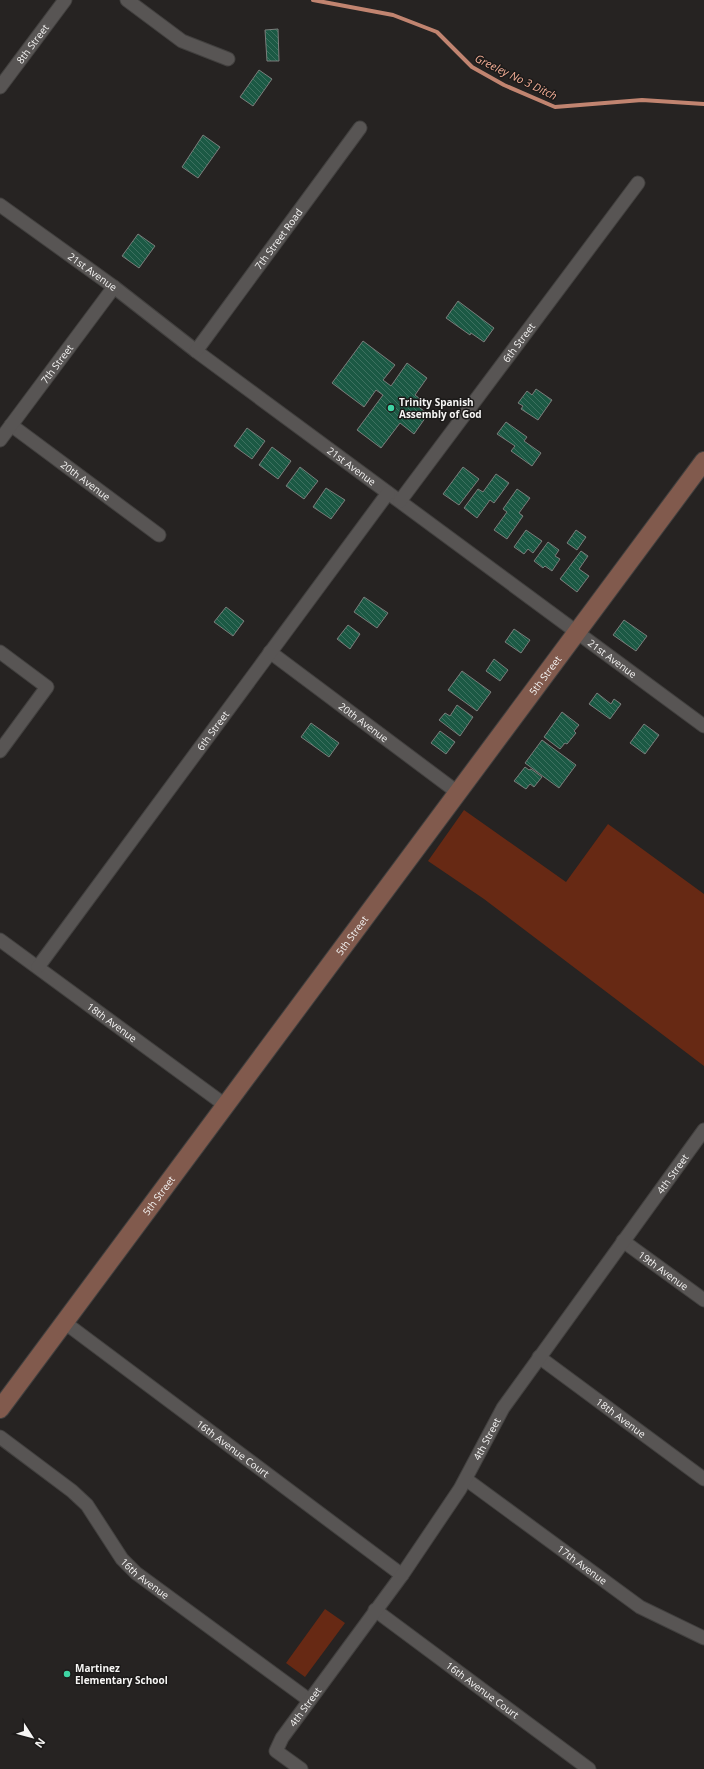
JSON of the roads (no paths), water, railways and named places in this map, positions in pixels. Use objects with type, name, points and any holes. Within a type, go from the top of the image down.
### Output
[{"type":"main road","name":"5th Street","points":[[0,1409],[704,461]]},
{"type":"street","name":"8th Street","points":[[0,87],[65,0]]},
{"type":"street","points":[[128,0],[182,41],[228,59]]},
{"type":"street","name":"7th Street Road","points":[[196,351],[360,128]]},
{"type":"street","name":"6th Street","points":[[400,501],[638,183]]},
{"type":"street","name":"21st Avenue","points":[[0,205],[114,287],[196,351],[704,726]]},
{"type":"street","name":"7th Street","points":[[0,440],[114,287]]},
{"type":"street","name":"20th Avenue","points":[[11,425],[159,535]]},
{"type":"street","name":"6th Street","points":[[38,967],[388,493]]},
{"type":"street","points":[[0,652],[47,687],[0,751]]},
{"type":"street","name":"20th Avenue","points":[[270,652],[457,792]]},
{"type":"street","name":"18th Avenue","points":[[0,941],[38,967],[225,1105]]},
{"type":"street","name":"4th Street","points":[[301,1769],[276,1751],[282,1738],[402,1574],[466,1480],[503,1408],[704,1130]]},
{"type":"street","name":"19th Avenue","points":[[623,1241],[704,1300]]},
{"type":"street","name":"16th Avenue Court","points":[[64,1322],[402,1574]]},
{"type":"street","name":"18th Avenue","points":[[539,1357],[704,1478]]},
{"type":"street","name":"16th Avenue","points":[[0,1437],[72,1491],[87,1505],[122,1559],[136,1573],[309,1700]]},
{"type":"street","name":"17th Avenue","points":[[466,1480],[640,1607],[704,1638]]},
{"type":"street","name":"16th Avenue Court","points":[[376,1610],[589,1769]]},
{"type":"waterway","name":"Greeley No 3 Ditch","points":[[313,0],[393,15],[437,32],[472,67],[504,85],[555,107],[642,100],[704,104]]},
{"type":"place","name":"Trinity Spanish Assembly of God","points":[[391,408]]},
{"type":"place","name":"Martinez Elementary School","points":[[67,1674]]}]
